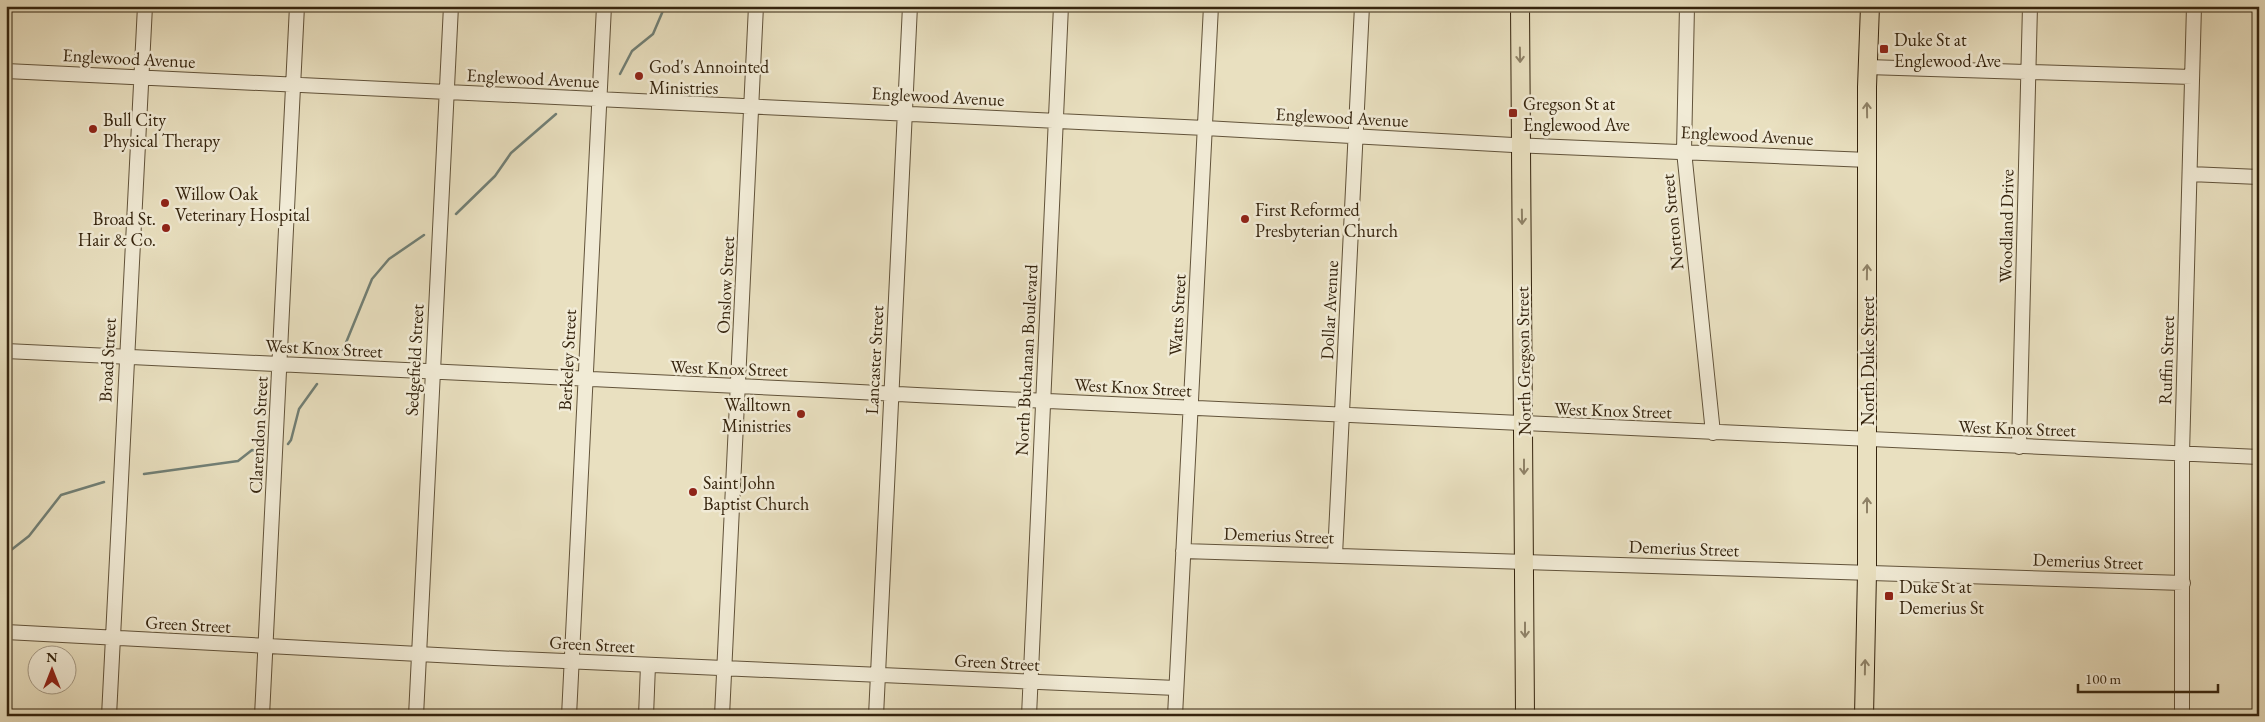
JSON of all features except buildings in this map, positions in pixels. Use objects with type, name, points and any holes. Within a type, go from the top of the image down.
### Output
[{"type":"main road","name":"North Gregson Street","points":[[1520,6],[1525,716]]},
{"type":"main road","name":"North Duke Street","points":[[1864,716],[1867,573],[1867,67],[1870,6]]},
{"type":"street","name":"Broad Street","points":[[109,716],[145,6]]},
{"type":"street","name":"Clarendon Street","points":[[262,716],[297,6]]},
{"type":"street","name":"Sedgefield Street","points":[[416,716],[450,6]]},
{"type":"street","name":"Berkeley Street","points":[[569,716],[604,6]]},
{"type":"street","name":"Onslow Street","points":[[722,716],[756,6]]},
{"type":"street","name":"Lancaster Street","points":[[876,716],[910,6]]},
{"type":"street","name":"North Buchanan Boulevard","points":[[1029,716],[1061,6]]},
{"type":"street","name":"Watts Street","points":[[1175,716],[1211,6]]},
{"type":"street","name":"Dollar Avenue","points":[[1335,555],[1362,6]]},
{"type":"street","name":"Norton Street","points":[[1687,6],[1684,151],[1713,433]]},
{"type":"street","name":"Woodland Drive","points":[[2019,447],[2030,6]]},
{"type":"street","name":"Ruffin Street","points":[[2182,716],[2182,454],[2194,6]]},
{"type":"street","points":[[1867,67],[2192,77]]},
{"type":"street","name":"Englewood Avenue","points":[[6,71],[905,113],[1521,145],[1868,160]]},
{"type":"street","points":[[2190,174],[2259,177]]},
{"type":"street","name":"West Knox Street","points":[[6,351],[1867,442],[2259,457]]},
{"type":"street","name":"Demerius Street","points":[[1183,551],[2183,583]]},
{"type":"street","name":"Green Street","points":[[6,632],[266,647],[724,669],[1176,688]]},
{"type":"street","points":[[646,716],[648,665]]},
{"type":"waterway","points":[[620,74],[632,51],[653,34],[665,6]]},
{"type":"waterway","points":[[456,214],[495,176],[511,153],[556,114]]},
{"type":"waterway","points":[[343,350],[372,279],[389,259],[424,235]]},
{"type":"waterway","points":[[288,444],[291,440],[299,409],[317,384]]},
{"type":"waterway","points":[[144,474],[238,461],[252,450],[260,452]]},
{"type":"waterway","points":[[6,554],[29,536],[61,495],[104,482]]},
{"type":"place","name":"Duke St at Englewood Ave","points":[[1884,49]]},
{"type":"place","name":"God's Annointed Ministries","points":[[639,76]]},
{"type":"place","name":"Gregson St at Englewood Ave","points":[[1513,113]]},
{"type":"place","name":"Bull City Physical Therapy","points":[[93,129]]},
{"type":"place","name":"Willow Oak Veterinary Hospital","points":[[165,203]]},
{"type":"place","name":"First Reformed Presbyterian Church","points":[[1245,219]]},
{"type":"place","name":"Broad St. Hair & Co.","points":[[166,228]]},
{"type":"place","name":"Walltown Ministries","points":[[801,414]]},
{"type":"place","name":"Saint John Baptist Church","points":[[693,492]]},
{"type":"place","name":"Duke St at Demerius St","points":[[1889,596]]}]
